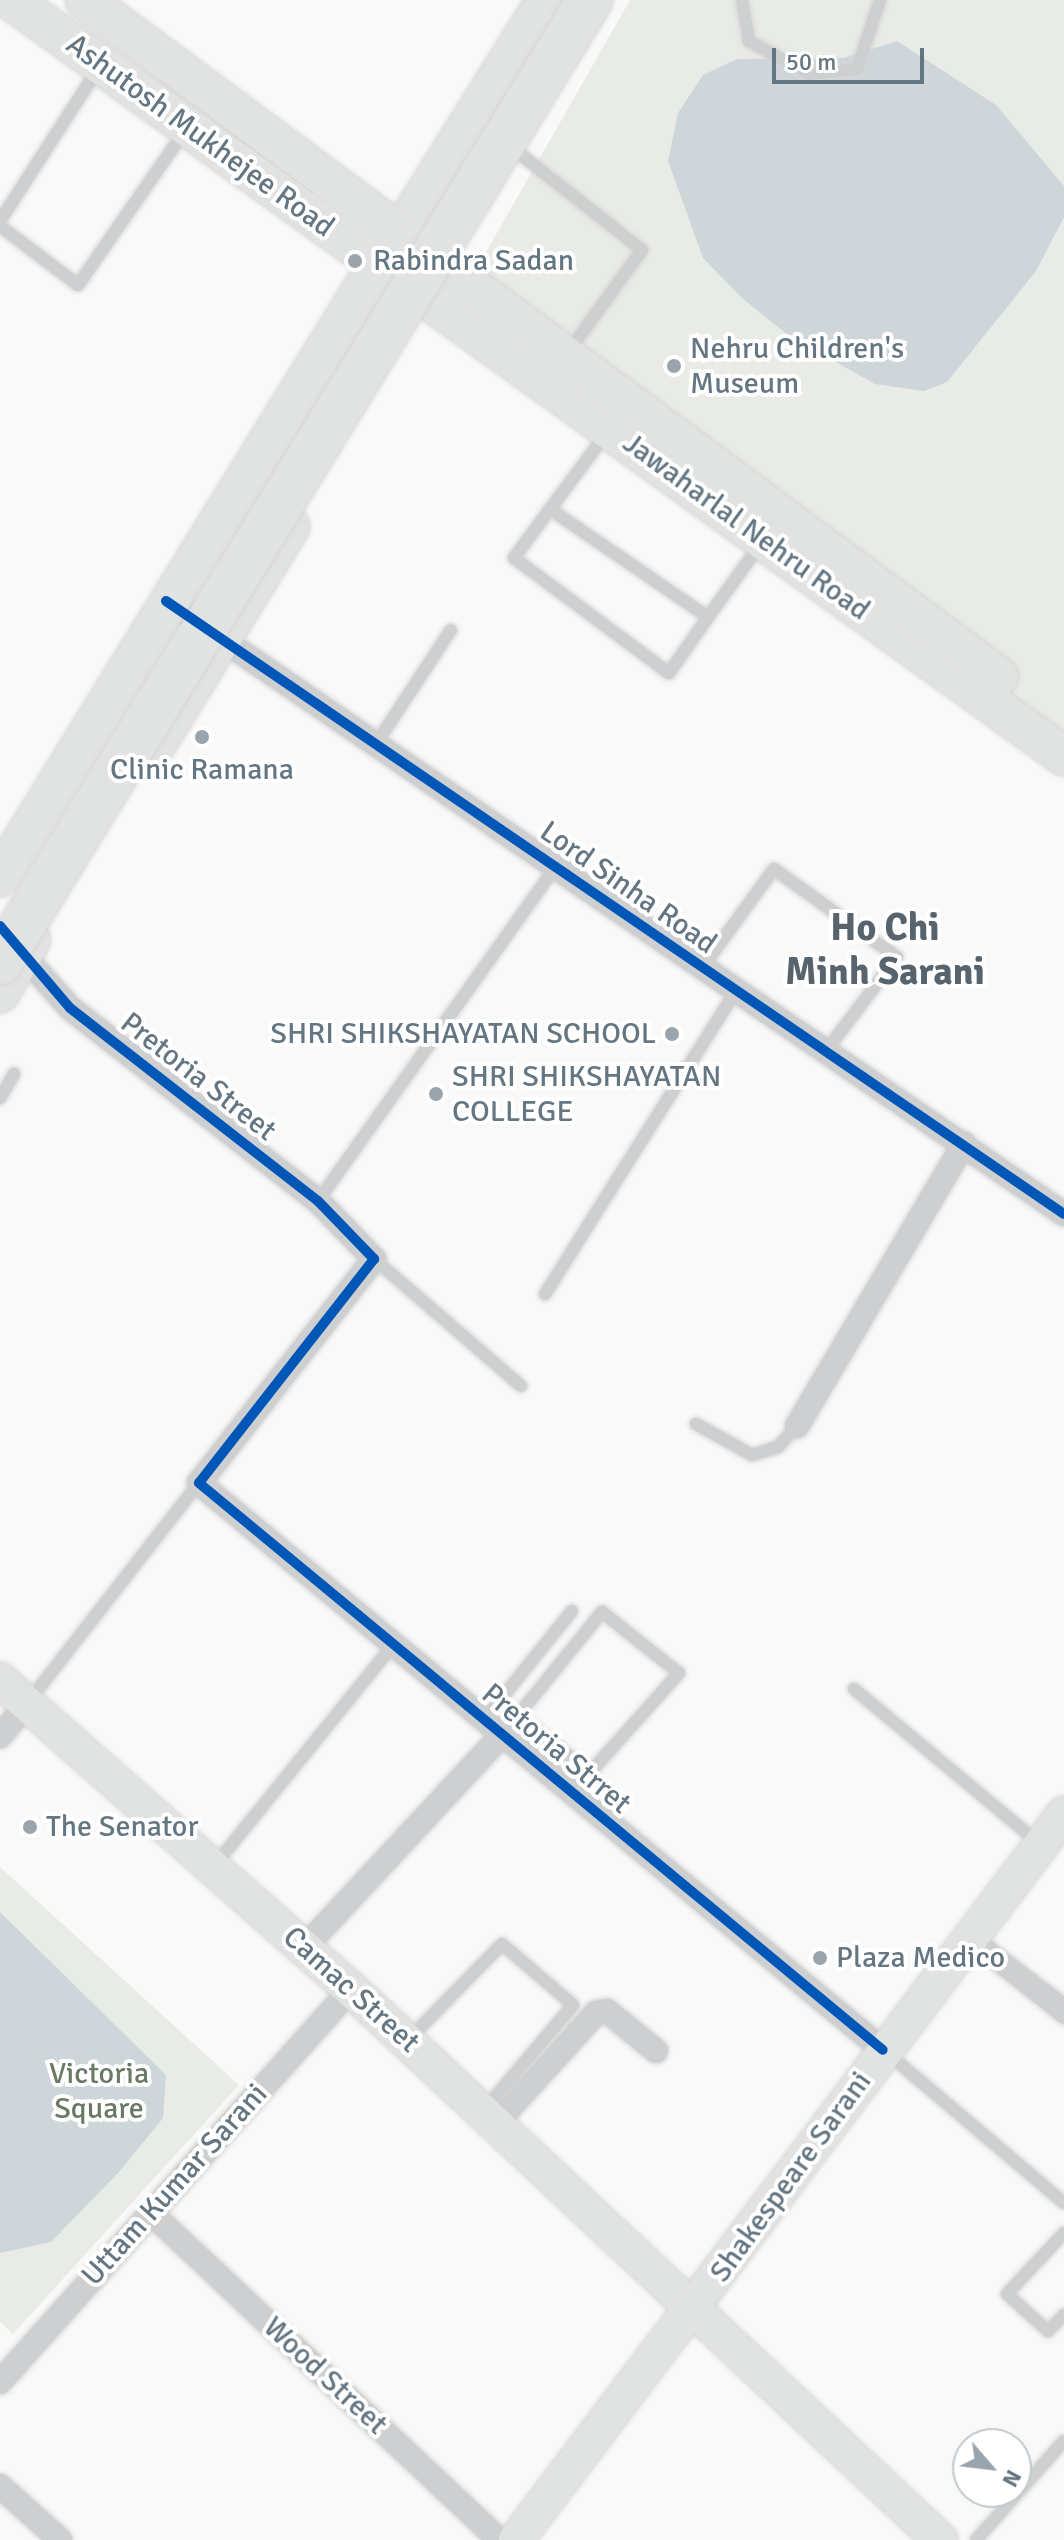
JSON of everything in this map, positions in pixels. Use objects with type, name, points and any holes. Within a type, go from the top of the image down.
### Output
[{"type":"highway","points":[[0,912],[164,634],[562,0]]},
{"type":"highway","points":[[7,948],[590,0]]},
{"type":"main road","name":"Ashutosh Mukhejee Road","points":[[11,0],[428,298]]},
{"type":"main road","name":"Ashutosh Mukhejee Road","points":[[85,0],[449,266]]},
{"type":"main road","points":[[0,877],[166,601],[544,0]]},
{"type":"main road","points":[[0,993],[7,948],[227,640],[428,298],[613,0]]},
{"type":"main road","name":"Jawaharlal Nehru Road","points":[[449,266],[1064,726]]},
{"type":"main road","name":"Jawaharlal Nehru Road","points":[[428,298],[1064,756]]},
{"type":"main road","name":"Camac Street","points":[[0,1680],[408,2041],[940,2540]]},
{"type":"main road","name":"Shakespeare Sarani","points":[[516,2540],[695,2308],[883,2050],[1064,1814]]},
{"type":"street","name":"Lord Sinha Road","points":[[166,601],[1064,1214]]},
{"type":"street","name":"Pretoria Street","points":[[7,948],[70,1008],[318,1201],[374,1259]]},
{"type":"street","points":[[797,1426],[964,1144]]},
{"type":"street","points":[[199,1483],[374,1259]]},
{"type":"street","name":"Pretoria Strret","points":[[199,1483],[883,2050]]},
{"type":"street","points":[[0,1736],[26,1705]]},
{"type":"street","points":[[304,1948],[493,1728]]},
{"type":"street","name":"Uttam Kumar Sarani","points":[[0,2382],[351,1989]]},
{"type":"street","points":[[490,2117],[596,2013],[607,2011],[656,2051]]},
{"type":"street","name":"Wood Street","points":[[150,2212],[499,2540]]},
{"type":"street","points":[[3,2495],[60,2540]]},
{"type":"lane","points":[[742,0],[749,41],[809,74],[857,69],[880,0]]},
{"type":"lane","points":[[101,64],[0,223],[78,285],[188,127]]},
{"type":"lane","points":[[520,154],[642,250],[567,354]]},
{"type":"lane","points":[[610,428],[514,558],[669,673],[764,539]]},
{"type":"lane","points":[[550,509],[708,617]]},
{"type":"lane","points":[[376,744],[451,630]]},
{"type":"lane","points":[[318,1201],[555,867]]},
{"type":"lane","points":[[702,968],[774,869],[897,957],[826,1051]]},
{"type":"lane","points":[[545,1294],[736,991]]},
{"type":"lane","points":[[0,1098],[14,1074]]},
{"type":"lane","points":[[374,1259],[521,1386]]},
{"type":"lane","points":[[696,1424],[752,1455],[778,1447],[797,1426]]},
{"type":"lane","points":[[26,1705],[199,1483]]},
{"type":"lane","points":[[493,1728],[572,1611]]},
{"type":"lane","points":[[493,1728],[519,1717],[602,1612],[679,1673],[571,1794]]},
{"type":"lane","points":[[212,1868],[393,1645]]},
{"type":"lane","points":[[854,1689],[1042,1845]]},
{"type":"lane","points":[[519,1717],[592,1774]]},
{"type":"lane","points":[[970,1937],[1064,2004]]},
{"type":"lane","points":[[970,1937],[1064,2018]]},
{"type":"lane","points":[[408,2041],[502,1944],[573,2005],[490,2117]]},
{"type":"lane","points":[[883,2050],[1064,2203]]},
{"type":"lane","points":[[1064,2233],[1007,2294],[1048,2331],[1064,2315]]},
{"type":"lane","points":[[976,2540],[1064,2441]]},
{"type":"green space","points":[[630,0],[1064,0],[1064,739],[462,294]]},
{"type":"green space","name":"Victoria Square","points":[[0,1867],[239,2085],[13,2334],[0,2322]]},
{"type":"shaded area","points":[[897,41],[996,105],[1064,186],[1064,217],[1036,271],[947,382],[924,391],[875,384],[788,335],[743,299],[703,258],[668,161],[678,113],[703,75],[737,59],[844,58]]},
{"type":"shaded area","name":"Victoria Square","points":[[0,1912],[166,2075],[163,2118],[119,2172],[51,2242],[0,2253]]},
{"type":"cycle path","points":[[166,601],[1064,1214]]},
{"type":"cycle path","points":[[0,926],[70,1008],[318,1201],[374,1259],[199,1483],[883,2050]]},
{"type":"place","name":"Rabindra Sadan","points":[[355,261]]},
{"type":"place","name":"Nehru Children's Museum","points":[[674,366]]},
{"type":"place","name":"Clinic Ramana","points":[[202,737]]},
{"type":"place","name":"SHRI SHIKSHAYATAN SCHOOL","points":[[672,1034]]},
{"type":"place","name":"SHRI SHIKSHAYATAN COLLEGE","points":[[436,1094]]},
{"type":"place","name":"The Senator","points":[[30,1827]]},
{"type":"place","name":"Plaza Medico","points":[[820,1958]]},
{"type":"district","name":"Ho Chi Minh Sarani","points":[[885,950]]}]
